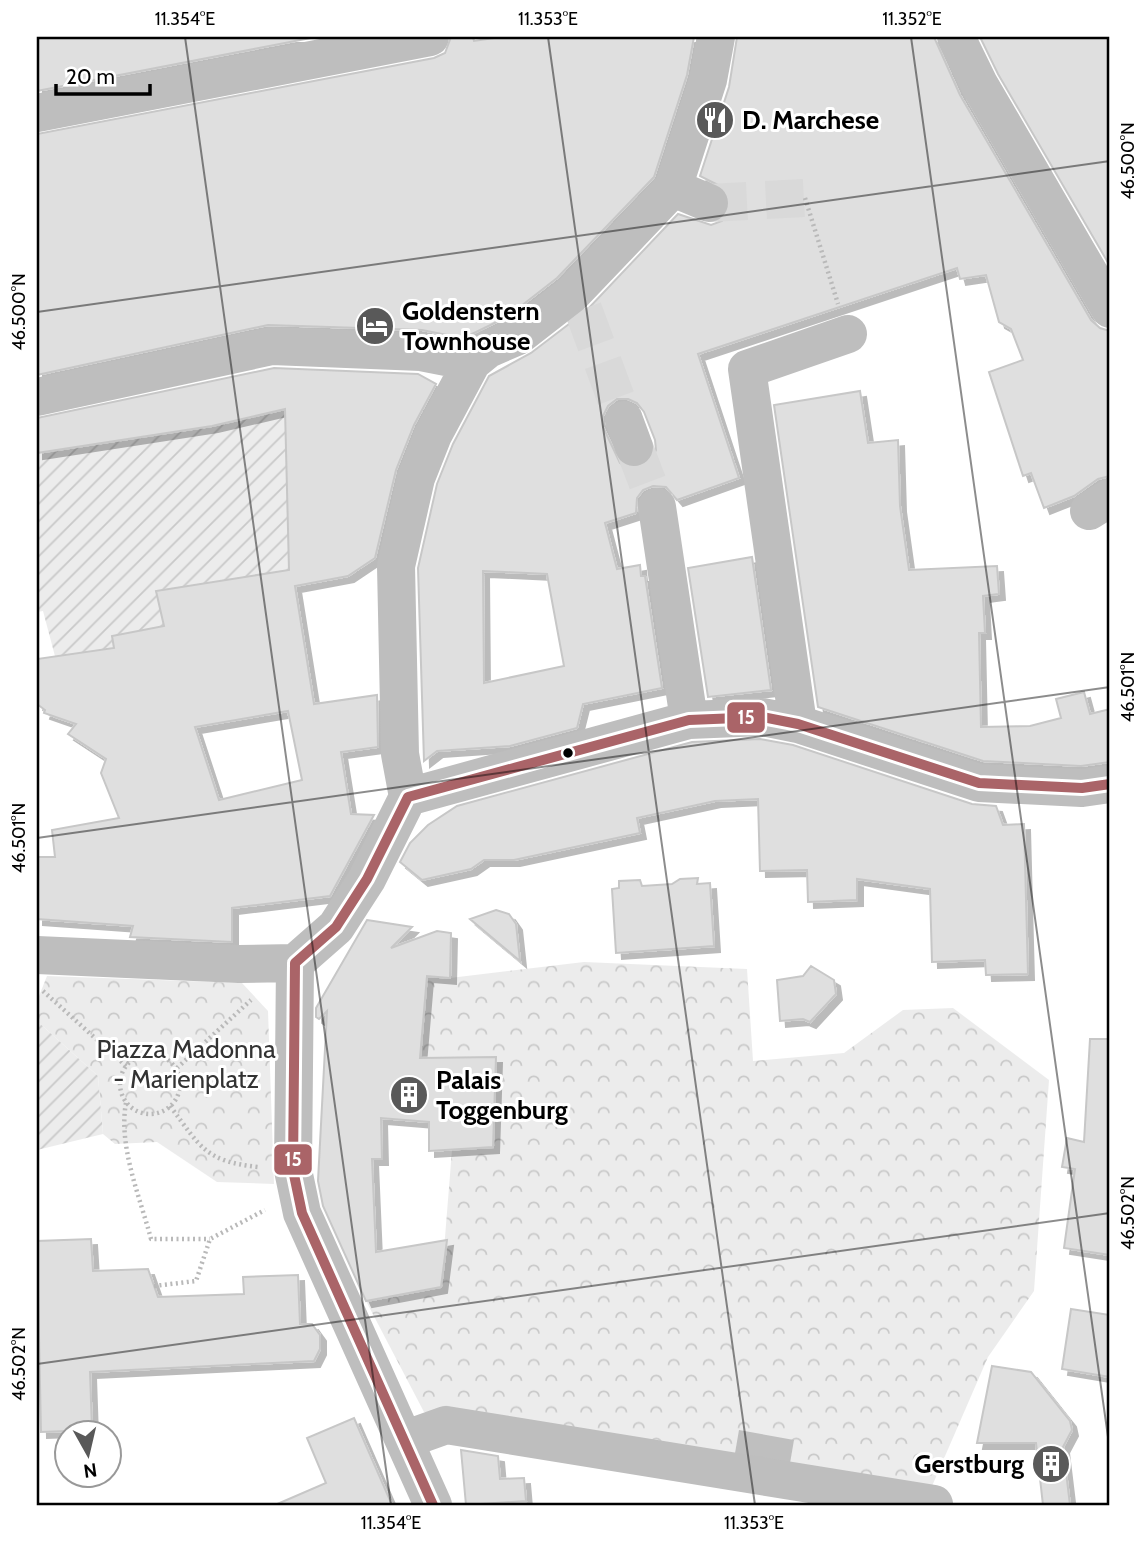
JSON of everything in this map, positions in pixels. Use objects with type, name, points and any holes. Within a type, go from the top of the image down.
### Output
[{"type":"street","points":[[37,113],[430,37]]},
{"type":"street","points":[[37,955],[239,964],[295,963],[336,928],[376,863],[408,797],[400,754],[396,566],[416,478],[433,435],[472,362],[488,349],[518,336],[578,301],[673,188],[708,80],[716,37]]},
{"type":"street","points":[[956,37],[979,84],[1110,309]]},
{"type":"street","points":[[673,188],[709,203]]},
{"type":"street","points":[[798,724],[747,369],[848,334]]},
{"type":"street","points":[[37,397],[272,346],[421,352],[472,362]]},
{"type":"street","points":[[657,507],[689,720]]},
{"type":"street","points":[[408,797],[689,720],[762,717],[798,724],[979,783],[1082,788],[1110,784]]},
{"type":"street","points":[[295,963],[296,1184],[302,1213],[433,1505]]},
{"type":"street","points":[[404,1440],[446,1425],[934,1504]]},
{"type":"path","points":[[805,198],[848,334]]},
{"type":"path","points":[[37,982],[41,989],[126,1066]]},
{"type":"path","points":[[177,1068],[253,998]]},
{"type":"path","points":[[126,1103],[140,1112],[156,1114],[170,1106],[181,1088],[177,1068],[161,1055],[142,1054],[126,1066],[120,1084],[126,1103],[123,1120],[127,1144],[150,1239],[210,1239],[280,1202],[296,1184],[204,1152],[170,1106]]},
{"type":"path","points":[[154,1286],[196,1281],[210,1239]]},
{"type":"green space","points":[[285,409],[289,570],[156,591],[164,627],[113,636],[115,650],[100,653],[96,650],[56,660],[43,611],[37,612],[37,453],[212,426]]},
{"type":"green space","points":[[584,962],[747,969],[753,1061],[844,1053],[903,1010],[953,1008],[1049,1080],[1034,1291],[988,1357],[929,1493],[424,1412],[366,1301],[441,1287],[452,1150],[493,1147],[452,1058],[420,1058],[426,976],[450,978]]},
{"type":"green space","name":"Piazza Madonna - Marienplatz","points":[[47,976],[242,983],[268,1011],[274,1184],[217,1182],[157,1142],[115,1144],[103,1134],[98,1076],[37,1021],[37,1001]]},
{"type":"green space","points":[[37,1021],[98,1076],[103,1134],[37,1150]]},
{"type":"shaded area","points":[[739,1430],[794,1440],[789,1469],[734,1459]]},
{"type":"building","points":[[37,37],[316,37],[37,91]]},
{"type":"building","points":[[451,37],[473,37],[474,41],[501,37],[694,37],[687,75],[654,177],[557,278],[507,317],[472,334],[457,337],[422,330],[268,325],[37,375],[37,134],[434,58],[445,53]]},
{"type":"building","points":[[737,37],[934,37],[960,95],[1091,320],[1100,328],[1110,331],[1110,476],[1098,479],[1074,496],[1044,508],[1031,473],[1023,476],[989,372],[1023,360],[1011,329],[999,322],[986,275],[960,279],[957,268],[698,354],[739,478],[677,500],[666,487],[653,486],[643,490],[637,498],[636,513],[605,523],[617,569],[640,565],[641,576],[645,576],[662,688],[583,704],[577,728],[510,746],[437,751],[424,761],[418,568],[437,484],[453,444],[489,376],[531,353],[586,311],[678,214],[711,225],[722,221],[729,212],[731,201],[726,189],[700,176],[729,87]],"holes":[[[617,399],[628,399],[637,403],[644,412],[655,440],[656,450],[651,460],[641,468],[630,468],[620,463],[603,427],[603,416],[608,406]],[[483,571],[547,574],[564,666],[484,683]]]},
{"type":"building","points":[[980,37],[1110,37],[1110,266],[998,74]]},
{"type":"building","points":[[274,368],[418,374],[436,384],[414,425],[396,470],[375,558],[348,576],[295,586],[314,704],[377,695],[378,747],[341,752],[351,814],[374,815],[330,896],[232,908],[232,942],[130,937],[133,926],[37,919],[37,857],[55,857],[52,830],[119,818],[101,773],[106,759],[68,734],[76,724],[44,713],[45,710],[37,704],[37,659],[114,648],[112,636],[164,626],[156,591],[289,570],[285,409],[212,426],[37,453],[37,418]],"holes":[[[288,711],[302,780],[219,800],[195,727]]]},
{"type":"building","points":[[860,391],[868,443],[898,440],[900,506],[909,570],[997,566],[999,594],[983,596],[985,633],[979,633],[981,727],[1030,726],[1061,718],[1056,699],[1084,692],[1090,714],[1110,709],[1110,762],[1081,766],[983,761],[818,707],[774,405]]},
{"type":"building","points":[[752,557],[771,690],[708,697],[688,568]]},
{"type":"building","points":[[760,739],[793,745],[972,804],[996,806],[1003,825],[1024,824],[1028,974],[986,975],[985,960],[932,962],[930,889],[857,879],[857,900],[808,902],[807,870],[760,871],[758,799],[715,801],[637,818],[640,833],[514,860],[484,860],[471,869],[422,880],[400,862],[410,843],[428,825],[457,806],[692,742]]},
{"type":"building","points":[[698,878],[697,884],[710,883],[714,946],[616,953],[612,889],[619,888],[619,881],[640,880],[642,886],[672,884],[680,879]]},
{"type":"building","points":[[496,910],[509,914],[516,924],[520,961],[470,919]]},
{"type":"building","points":[[367,920],[412,927],[391,948],[437,931],[451,933],[450,978],[427,976],[420,1058],[496,1057],[493,1147],[429,1151],[429,1122],[381,1118],[382,1159],[372,1159],[376,1252],[447,1240],[441,1287],[366,1301],[323,1206],[318,1181],[327,1011],[319,1019],[316,1017],[316,1008]]},
{"type":"building","points":[[811,966],[834,980],[836,994],[810,1022],[803,1019],[780,1021],[777,980],[803,976]]},
{"type":"building","points":[[1090,1039],[1110,1039],[1110,1255],[1064,1248],[1075,1169],[1062,1167],[1067,1138],[1084,1142]]},
{"type":"building","points":[[91,1239],[93,1271],[148,1269],[158,1297],[244,1294],[243,1277],[298,1275],[300,1324],[312,1324],[320,1335],[320,1349],[314,1361],[90,1372],[92,1420],[52,1420],[52,1432],[41,1432],[37,1241]]},
{"type":"building","points":[[1071,1309],[1110,1315],[1110,1377],[1062,1369]]},
{"type":"building","points":[[992,1366],[1031,1372],[1070,1421],[1072,1430],[1063,1447],[1070,1505],[1043,1505],[1036,1443],[977,1443]]},
{"type":"building","points":[[354,1418],[392,1505],[275,1505],[326,1483],[307,1438]]},
{"type":"building","points":[[461,1450],[498,1456],[500,1479],[524,1478],[526,1501],[466,1505]]},
{"type":"tunnel","points":[[709,203],[805,198]]},
{"type":"tunnel","points":[[583,309],[624,420]]},
{"type":"tunnel","points":[[634,447],[657,507]]},
{"type":"transit line","name":"15","points":[[433,1505],[302,1213],[293,1170],[295,963],[336,927],[367,879],[408,797],[689,720],[762,717],[798,724],[979,783],[1082,788],[1110,784]]},
{"type":"place","name":"D. Marchese","points":[[715,120]]},
{"type":"place","name":"Goldenstern Townhouse","points":[[375,326]]},
{"type":"place","name":"Palais Toggenburg","points":[[409,1095]]},
{"type":"place","name":"Gerstburg","points":[[1051,1464]]}]
